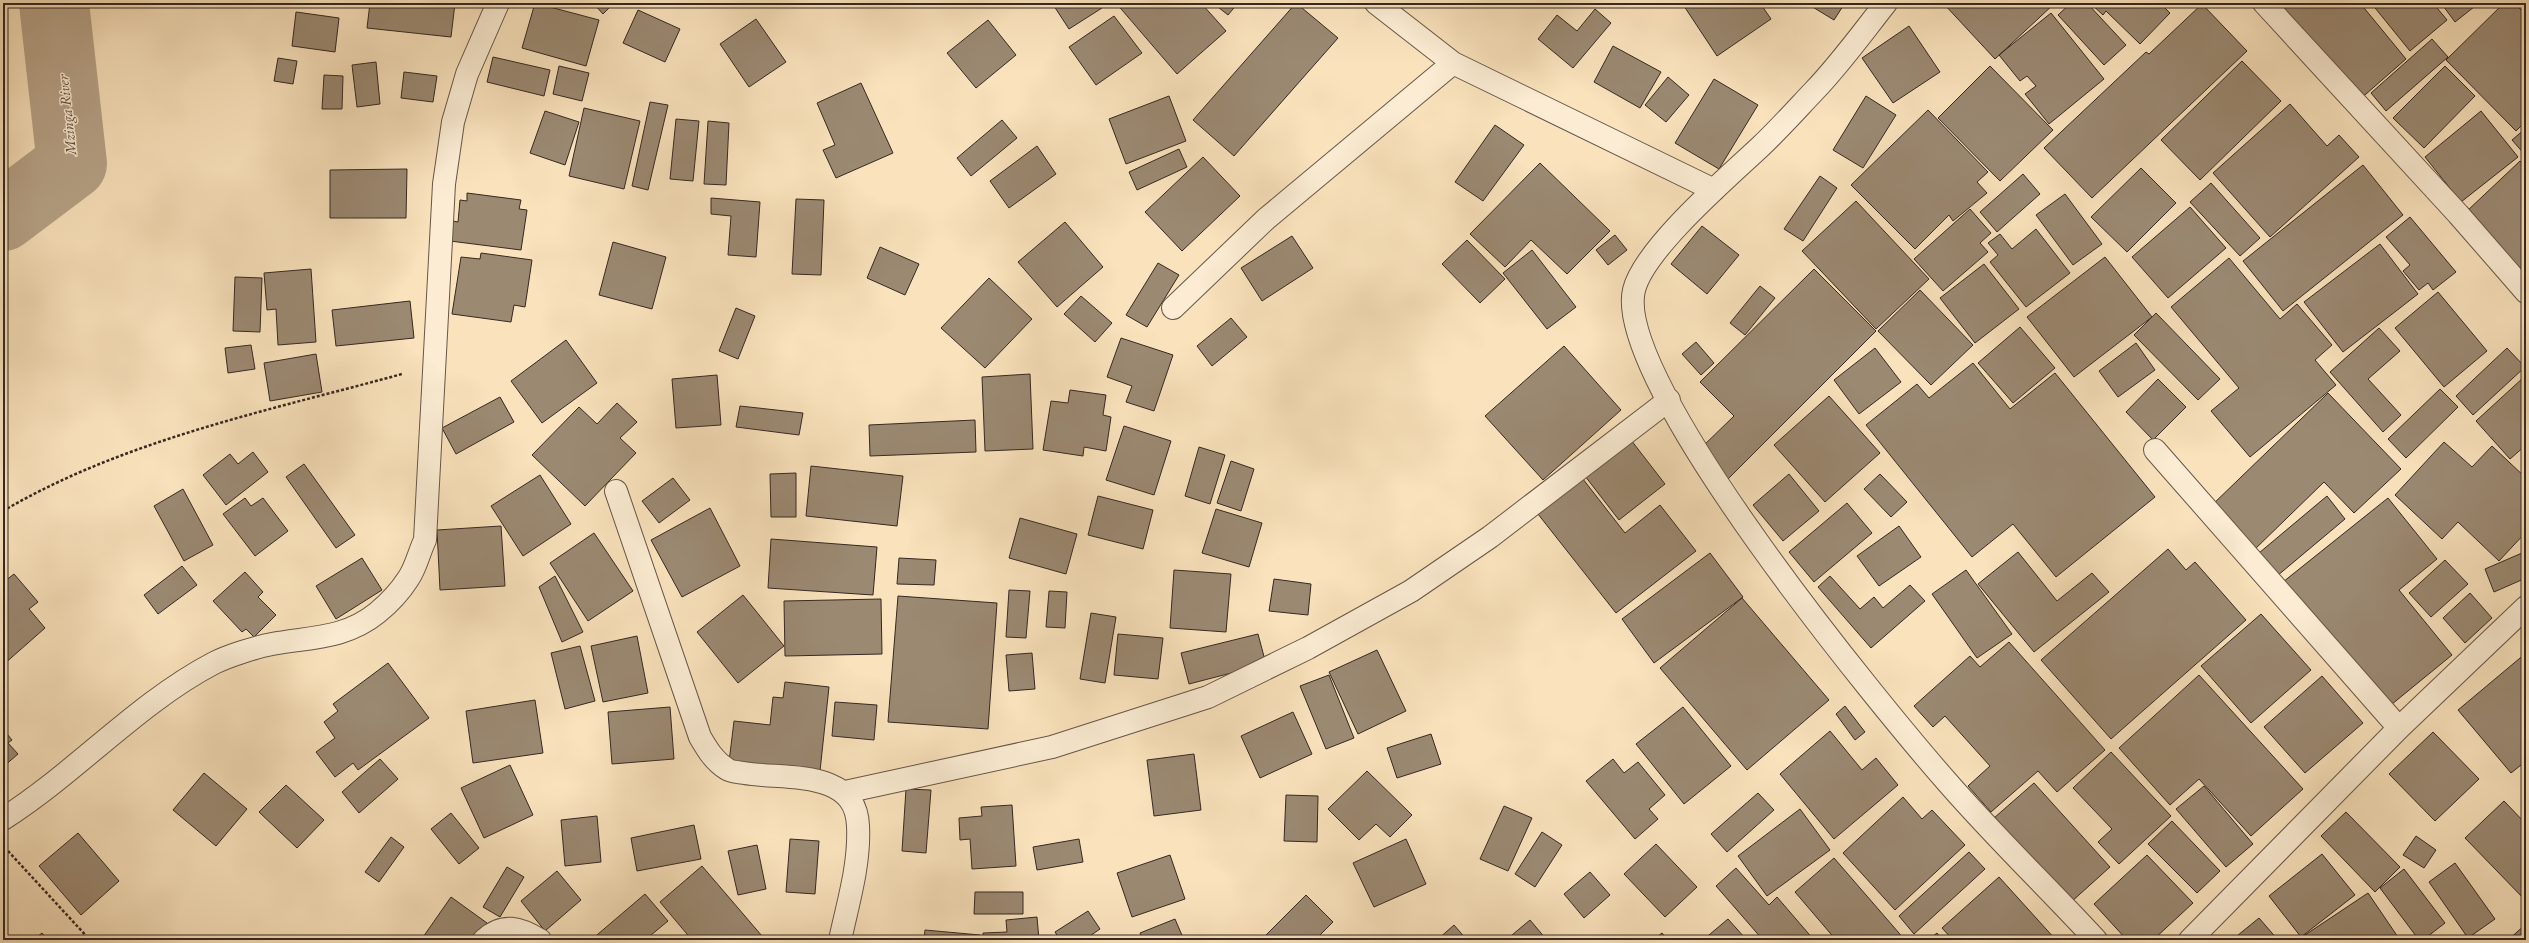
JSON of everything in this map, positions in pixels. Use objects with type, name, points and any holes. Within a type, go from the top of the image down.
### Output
[{"type":"street","points":[[3,819],[61,777],[141,710],[174,686],[216,662],[271,644],[316,639],[351,629],[378,613],[408,579],[425,540],[444,184],[453,122],[467,74],[498,3]]},
{"type":"street","points":[[1376,3],[1453,63],[1714,190]]},
{"type":"street","points":[[1886,3],[1817,88],[1676,228],[1643,267],[1634,290],[1632,315],[1645,354],[1669,400],[1708,470],[1760,548],[1948,784],[2096,940]]},
{"type":"street","points":[[2264,3],[2453,208],[2526,292]]},
{"type":"street","points":[[1173,308],[1266,219],[1453,63]]},
{"type":"street","points":[[845,792],[1052,747],[1208,697],[1308,648],[1411,591],[1490,537],[1669,400]]},
{"type":"street","points":[[2155,450],[2399,728]]},
{"type":"street","points":[[616,491],[700,737],[711,756],[728,770],[756,775],[808,779],[828,784],[845,792],[854,807],[858,825],[855,873],[840,940]]},
{"type":"street","points":[[2190,940],[2399,728],[2526,607]]},
{"type":"street","points":[[484,940],[497,930],[512,927],[540,940]]},
{"type":"path","points":[[3,511],[40,490],[131,453],[235,420],[435,365]]},
{"type":"path","points":[[7,850],[90,940]]},
{"type":"building","points":[[370,3],[455,3],[451,37],[367,28]]},
{"type":"building","points":[[535,3],[599,20],[586,66],[522,48]]},
{"type":"building","points":[[593,3],[614,3],[603,14]]},
{"type":"building","points":[[1052,3],[1098,3],[1102,8],[1069,29]]},
{"type":"building","points":[[1116,3],[1201,3],[1226,31],[1177,74]]},
{"type":"building","points":[[1213,3],[1238,3],[1228,15]]},
{"type":"building","points":[[1296,3],[1338,38],[1234,156],[1193,120]]},
{"type":"building","points":[[1682,3],[1760,3],[1771,19],[1717,56]]},
{"type":"building","points":[[1806,3],[1845,3],[1834,20]]},
{"type":"building","points":[[1943,3],[2055,3],[1995,59]]},
{"type":"building","points":[[2071,3],[2087,3],[2126,45],[2104,65],[2058,15]]},
{"type":"building","points":[[2090,3],[2160,3],[2170,13],[2140,44],[2106,11],[2103,15]]},
{"type":"building","points":[[2273,3],[2360,3],[2406,59],[2358,101]]},
{"type":"building","points":[[2371,3],[2433,3],[2447,20],[2410,51]]},
{"type":"building","points":[[2441,3],[2479,3],[2455,22]]},
{"type":"building","points":[[2504,3],[2514,3],[2526,15],[2526,121],[2516,131],[2446,60]]},
{"type":"building","points":[[2202,4],[2247,51],[2092,198],[2044,148],[2146,52],[2149,54]]},
{"type":"building","points":[[1595,9],[1611,23],[1573,68],[1538,39],[1557,15],[1577,31]]},
{"type":"building","points":[[638,10],[680,29],[665,62],[623,43]]},
{"type":"building","points":[[296,12],[339,18],[335,52],[292,46]]},
{"type":"building","points":[[2051,13],[2104,79],[2049,124],[2025,94],[2036,86],[2027,76],[2020,81],[1999,55]]},
{"type":"building","points":[[1114,16],[1142,53],[1096,85],[1069,47]]},
{"type":"building","points":[[756,19],[786,62],[749,87],[720,44]]},
{"type":"building","points":[[988,20],[1016,55],[976,88],[947,53]]},
{"type":"building","points":[[1909,26],[1940,72],[1893,103],[1862,58]]},
{"type":"building","points":[[2432,39],[2448,57],[2386,111],[2371,93]]},
{"type":"building","points":[[1613,46],[1661,72],[1640,108],[1594,82]]},
{"type":"building","points":[[493,57],[550,70],[544,96],[487,82]]},
{"type":"building","points":[[278,58],[297,61],[293,84],[274,81]]},
{"type":"building","points":[[2242,61],[2281,101],[2200,180],[2161,140]]},
{"type":"building","points":[[376,62],[380,104],[357,107],[352,65]]},
{"type":"building","points":[[559,66],[589,73],[582,101],[553,94]]},
{"type":"building","points":[[1990,66],[2053,130],[2000,181],[1938,118]]},
{"type":"building","points":[[2445,66],[2475,96],[2424,148],[2393,118]]},
{"type":"building","points":[[404,72],[437,76],[433,102],[401,98]]},
{"type":"building","points":[[324,75],[343,76],[342,109],[322,109]]},
{"type":"building","points":[[1668,77],[1689,95],[1666,122],[1645,105]]},
{"type":"building","points":[[1714,79],[1758,105],[1719,169],[1675,143]]},
{"type":"building","points":[[861,83],[893,153],[836,178],[823,150],[835,145],[817,103]]},
{"type":"building","points":[[1169,96],[1186,141],[1126,164],[1109,119]]},
{"type":"building","points":[[1866,96],[1896,115],[1863,168],[1833,150]]},
{"type":"building","points":[[650,102],[668,105],[648,190],[632,186]]},
{"type":"building","points":[[2290,104],[2327,146],[2339,135],[2359,157],[2270,237],[2213,173]]},
{"type":"building","points":[[584,108],[640,121],[624,189],[569,176]]},
{"type":"building","points":[[1928,110],[1988,172],[1977,182],[1987,193],[1953,221],[1949,215],[1915,249],[1851,185]]},
{"type":"building","points":[[545,111],[579,122],[565,165],[530,153]]},
{"type":"building","points":[[2481,111],[2518,157],[2461,202],[2425,157]]},
{"type":"building","points":[[676,119],[699,121],[693,181],[670,179]]},
{"type":"building","points":[[1002,120],[1017,138],[971,176],[957,158]]},
{"type":"building","points":[[708,121],[729,123],[726,185],[704,184]]},
{"type":"building","points":[[1495,125],[1524,145],[1483,201],[1455,182]]},
{"type":"building","points":[[2526,128],[2526,156],[2512,140]]},
{"type":"building","points":[[1037,146],[1056,174],[1009,208],[990,181]]},
{"type":"building","points":[[1179,149],[1187,167],[1137,190],[1129,172]]},
{"type":"building","points":[[1203,157],[1240,196],[1182,251],[1145,212]]},
{"type":"building","points":[[2520,161],[2526,167],[2526,276],[2466,212]]},
{"type":"building","points":[[1540,163],[1610,231],[1567,274],[1531,240],[1505,267],[1470,234]]},
{"type":"building","points":[[2363,165],[2403,215],[2283,311],[2243,261]]},
{"type":"building","points":[[2141,168],[2176,203],[2127,252],[2091,217]]},
{"type":"building","points":[[407,169],[406,218],[330,218],[330,170]]},
{"type":"building","points":[[2023,174],[2040,194],[1997,232],[1980,212]]},
{"type":"building","points":[[1820,176],[1837,188],[1803,241],[1784,229]]},
{"type":"building","points":[[2211,183],[2260,238],[2240,256],[2190,202]]},
{"type":"building","points":[[467,193],[521,200],[519,209],[527,210],[521,250],[450,241],[453,221],[458,222],[460,200],[467,201]]},
{"type":"building","points":[[2065,194],[2102,244],[2073,265],[2036,215]]},
{"type":"building","points":[[711,198],[760,202],[756,257],[728,255],[731,216],[711,214]]},
{"type":"building","points":[[796,199],[824,200],[821,275],[792,274]]},
{"type":"building","points":[[1856,201],[1929,279],[1876,329],[1802,251]]},
{"type":"building","points":[[2190,207],[2226,248],[2168,298],[2132,257]]},
{"type":"building","points":[[1970,209],[1991,233],[1980,243],[1988,252],[1943,291],[1914,259]]},
{"type":"building","points":[[2410,217],[2456,272],[2433,290],[2428,283],[2419,290],[2403,271],[2410,265],[2386,237]]},
{"type":"building","points":[[1065,222],[1103,267],[1057,307],[1018,262]]},
{"type":"building","points":[[1702,226],[1739,255],[1707,294],[1671,264]]},
{"type":"building","points":[[2036,229],[2070,273],[2026,307],[1990,262],[1998,255],[1988,243],[2000,234],[2012,249]]},
{"type":"building","points":[[1615,235],[1627,250],[1608,265],[1596,250]]},
{"type":"building","points":[[1292,236],[1313,268],[1262,301],[1241,268]]},
{"type":"building","points":[[1467,240],[1505,279],[1480,303],[1442,264]]},
{"type":"building","points":[[613,242],[666,257],[652,309],[599,295]]},
{"type":"building","points":[[2380,244],[2418,294],[2343,352],[2304,302]]},
{"type":"building","points":[[880,247],[919,264],[905,295],[867,278]]},
{"type":"building","points":[[1532,250],[1576,307],[1547,329],[1503,273]]},
{"type":"building","points":[[481,253],[532,260],[525,307],[514,305],[511,322],[452,314],[461,257],[480,259]]},
{"type":"building","points":[[2105,257],[2152,317],[2074,377],[2027,317]]},
{"type":"building","points":[[2229,258],[2280,319],[2297,304],[2332,345],[2315,360],[2336,385],[2250,457],[2211,411],[2239,388],[2171,307]]},
{"type":"building","points":[[1158,263],[1179,275],[1147,327],[1126,315]]},
{"type":"building","points":[[1984,264],[2019,309],[1975,343],[1940,298]]},
{"type":"building","points":[[311,269],[316,342],[278,345],[276,309],[267,310],[264,273]]},
{"type":"building","points":[[1814,269],[1876,331],[1728,479],[1699,450],[1734,416],[1700,382]]},
{"type":"building","points":[[235,277],[262,278],[260,332],[233,331]]},
{"type":"building","points":[[989,278],[1032,319],[985,368],[941,328]]},
{"type":"building","points":[[1760,286],[1775,298],[1745,335],[1730,323]]},
{"type":"building","points":[[1920,290],[1973,345],[1931,385],[1878,331]]},
{"type":"building","points":[[2438,292],[2487,351],[2444,387],[2395,328]]},
{"type":"building","points":[[1081,296],[1112,323],[1095,342],[1064,314]]},
{"type":"building","points":[[410,301],[414,338],[336,346],[332,310]]},
{"type":"building","points":[[736,308],[755,316],[738,359],[719,351]]},
{"type":"building","points":[[2156,313],[2220,379],[2198,400],[2134,335]]},
{"type":"building","points":[[1231,318],[1247,337],[1212,366],[1197,346]]},
{"type":"building","points":[[2020,327],[2055,368],[2013,403],[1978,363]]},
{"type":"building","points":[[2379,328],[2400,351],[2368,379],[2401,415],[2383,432],[2330,372]]},
{"type":"building","points":[[1121,338],[1173,355],[1154,411],[1126,402],[1132,386],[1107,377]]},
{"type":"building","points":[[566,340],[597,383],[542,423],[511,381]]},
{"type":"building","points":[[1696,342],[1714,363],[1701,375],[1682,354]]},
{"type":"building","points":[[2136,343],[2155,370],[2118,397],[2099,371]]},
{"type":"building","points":[[251,345],[255,369],[228,373],[225,348]]},
{"type":"building","points":[[1564,346],[1621,410],[1543,480],[1485,416]]},
{"type":"building","points":[[1875,348],[1901,382],[1859,414],[1834,380]]},
{"type":"building","points":[[2507,348],[2525,367],[2473,415],[2456,396]]},
{"type":"building","points":[[316,354],[322,392],[270,401],[264,363]]},
{"type":"building","points":[[1973,363],[2010,409],[2055,373],[2155,497],[2056,577],[2013,524],[1972,557],[1866,425],[1917,384],[1929,398]]},
{"type":"building","points":[[1030,374],[1033,449],[985,451],[982,377]]},
{"type":"building","points":[[717,375],[721,425],[676,428],[672,379]]},
{"type":"building","points":[[2524,377],[2526,445],[2510,459],[2476,421]]},
{"type":"building","points":[[2158,379],[2186,407],[2153,440],[2126,412]]},
{"type":"building","points":[[2440,389],[2458,407],[2406,458],[2388,439]]},
{"type":"building","points":[[1070,390],[1106,395],[1103,415],[1111,417],[1106,451],[1084,447],[1083,456],[1043,450],[1051,401],[1068,403]]},
{"type":"building","points":[[2328,393],[2401,469],[2354,513],[2324,482],[2252,552],[2209,508]]},
{"type":"building","points":[[1829,396],[1880,453],[1825,502],[1774,445]]},
{"type":"building","points":[[500,397],[514,422],[456,454],[442,428]]},
{"type":"building","points":[[617,403],[637,422],[620,438],[636,453],[585,506],[532,455],[579,407],[597,424]]},
{"type":"building","points":[[740,406],[803,413],[799,435],[736,427]]},
{"type":"building","points":[[975,420],[976,452],[870,456],[869,425]]},
{"type":"building","points":[[1124,426],[1171,441],[1154,495],[1106,480]]},
{"type":"building","points":[[1631,440],[1665,484],[1619,520],[1585,476]]},
{"type":"building","points":[[2444,442],[2472,467],[2492,446],[2526,478],[2526,532],[2499,561],[2458,522],[2442,539],[2395,495]]},
{"type":"building","points":[[1199,447],[1225,455],[1210,504],[1185,496]]},
{"type":"building","points":[[253,452],[268,472],[226,505],[203,475],[230,454],[238,464]]},
{"type":"building","points":[[1231,461],[1254,469],[1241,511],[1217,503]]},
{"type":"building","points":[[304,464],[355,535],[336,548],[286,477]]},
{"type":"building","points":[[811,466],[903,476],[897,526],[806,516]]},
{"type":"building","points":[[796,473],[796,517],[771,517],[770,474]]},
{"type":"building","points":[[1579,474],[1625,533],[1660,505],[1696,551],[1616,613],[1534,509]]},
{"type":"building","points":[[1789,474],[1819,511],[1783,541],[1753,505]]},
{"type":"building","points":[[1880,474],[1907,502],[1891,517],[1864,489]]},
{"type":"building","points":[[540,475],[571,524],[523,556],[491,506]]},
{"type":"building","points":[[673,478],[690,500],[659,523],[642,501]]},
{"type":"building","points":[[183,489],[213,545],[184,561],[154,506]]},
{"type":"building","points":[[1098,496],[1153,510],[1143,549],[1088,535]]},
{"type":"building","points":[[2327,496],[2345,519],[2277,576],[2259,553]]},
{"type":"building","points":[[245,498],[251,506],[263,498],[288,531],[255,556],[223,514]]},
{"type":"building","points":[[2388,498],[2437,559],[2399,590],[2452,655],[2386,709],[2283,582]]},
{"type":"building","points":[[1847,503],[1872,533],[1814,582],[1789,552]]},
{"type":"building","points":[[710,508],[740,566],[682,597],[651,540]]},
{"type":"building","points":[[1216,509],[1262,523],[1249,567],[1202,553]]},
{"type":"building","points":[[1020,518],[1077,534],[1066,574],[1009,558]]},
{"type":"building","points":[[501,526],[505,586],[440,590],[437,530]]},
{"type":"building","points":[[1899,526],[1921,557],[1879,586],[1857,556]]},
{"type":"building","points":[[594,533],[633,591],[588,621],[550,563]]},
{"type":"building","points":[[771,539],[877,547],[873,595],[768,588]]},
{"type":"building","points":[[2168,549],[2186,570],[2195,562],[2246,620],[2111,739],[2041,660]]},
{"type":"building","points":[[2018,552],[2057,601],[2092,573],[2109,592],[2034,652],[1978,584]]},
{"type":"building","points":[[1710,553],[1743,597],[1654,663],[1622,619]]},
{"type":"building","points":[[2522,553],[2526,562],[2526,578],[2494,592],[2485,569]]},
{"type":"building","points":[[362,558],[382,590],[336,619],[316,586]]},
{"type":"building","points":[[899,558],[936,560],[934,585],[897,584]]},
{"type":"building","points":[[2445,560],[2468,584],[2431,617],[2409,593]]},
{"type":"building","points":[[182,566],[197,585],[158,614],[144,595]]},
{"type":"building","points":[[1174,570],[1231,574],[1226,632],[1170,628]]},
{"type":"building","points":[[1966,570],[2012,634],[1977,658],[1932,594]]},
{"type":"building","points":[[245,572],[263,592],[258,597],[276,615],[254,637],[246,629],[242,632],[213,601]]},
{"type":"building","points":[[14,574],[38,602],[29,609],[45,628],[3,665],[3,578],[5,581]]},
{"type":"building","points":[[555,576],[583,632],[562,642],[539,587]]},
{"type":"building","points":[[1830,576],[1860,609],[1874,597],[1883,608],[1910,585],[1925,601],[1871,648],[1818,587]]},
{"type":"building","points":[[1274,579],[1311,584],[1308,615],[1269,611]]},
{"type":"building","points":[[1009,590],[1030,591],[1026,638],[1006,637]]},
{"type":"building","points":[[1049,591],[1067,592],[1065,628],[1046,627]]},
{"type":"building","points":[[2470,593],[2492,618],[2465,643],[2443,618]]},
{"type":"building","points":[[743,595],[784,646],[738,683],[697,632]]},
{"type":"building","points":[[898,596],[997,603],[988,729],[888,722]]},
{"type":"building","points":[[1742,598],[1829,700],[1747,770],[1660,668]]},
{"type":"building","points":[[881,599],[882,654],[785,656],[784,601]]},
{"type":"building","points":[[1091,613],[1116,617],[1105,683],[1080,679]]},
{"type":"building","points":[[2261,614],[2311,670],[2251,723],[2201,666]]},
{"type":"building","points":[[1118,634],[1163,638],[1158,679],[1114,675]]},
{"type":"building","points":[[1258,634],[1266,664],[1189,684],[1181,653]]},
{"type":"building","points":[[637,636],[648,693],[603,702],[591,646]]},
{"type":"building","points":[[2009,642],[2105,750],[2057,792],[2038,771],[1991,812],[1968,786],[1990,766],[1945,716],[1933,727],[1914,706],[1970,656],[1980,667]]},
{"type":"building","points":[[580,646],[595,701],[565,709],[551,653]]},
{"type":"building","points":[[1377,650],[1406,711],[1358,734],[1329,672]]},
{"type":"building","points":[[1032,653],[1035,689],[1009,691],[1006,655]]},
{"type":"building","points":[[2526,653],[2526,761],[2511,773],[2458,710]]},
{"type":"building","points":[[388,663],[429,718],[358,770],[353,763],[335,777],[316,752],[335,738],[324,722],[338,711],[333,704]]},
{"type":"building","points":[[1329,675],[1354,738],[1326,749],[1300,686]]},
{"type":"building","points":[[2199,675],[2303,789],[2251,836],[2199,779],[2170,805],[2119,748]]},
{"type":"building","points":[[2322,676],[2363,723],[2305,773],[2264,727]]},
{"type":"building","points":[[785,682],[829,687],[820,771],[729,762],[734,721],[770,725],[773,697],[783,698]]},
{"type":"building","points":[[535,700],[543,753],[473,763],[466,711]]},
{"type":"building","points":[[835,702],[877,705],[874,740],[832,736]]},
{"type":"building","points":[[1845,706],[1865,732],[1855,740],[1836,714]]},
{"type":"building","points":[[670,707],[674,759],[612,764],[608,712]]},
{"type":"building","points":[[1683,707],[1731,766],[1684,804],[1636,744]]},
{"type":"building","points":[[1293,712],[1312,754],[1260,778],[1241,736]]},
{"type":"building","points":[[3,729],[12,740],[8,743],[18,754],[3,767]]},
{"type":"building","points":[[1830,731],[1862,770],[1876,758],[1898,785],[1834,839],[1780,774]]},
{"type":"building","points":[[2433,732],[2479,779],[2435,821],[2389,774]]},
{"type":"building","points":[[1431,734],[1441,764],[1397,778],[1387,748]]},
{"type":"building","points":[[2111,752],[2171,816],[2119,864],[2098,842],[2112,829],[2073,788]]},
{"type":"building","points":[[1194,754],[1201,810],[1154,816],[1147,760]]},
{"type":"building","points":[[380,759],[398,779],[359,813],[342,792]]},
{"type":"building","points":[[1613,759],[1624,773],[1638,762],[1665,795],[1649,809],[1658,819],[1635,839],[1586,781]]},
{"type":"building","points":[[510,765],[533,815],[484,838],[461,788]]},
{"type":"building","points":[[1367,771],[1412,815],[1390,837],[1376,824],[1359,840],[1328,809]]},
{"type":"building","points":[[204,773],[247,809],[216,846],[173,810]]},
{"type":"building","points":[[2034,783],[2110,867],[2070,903],[1994,818]]},
{"type":"building","points":[[286,785],[324,820],[297,848],[259,812]]},
{"type":"building","points":[[2204,786],[2253,844],[2226,867],[2176,809]]},
{"type":"building","points":[[906,789],[931,790],[926,853],[902,851]]},
{"type":"building","points":[[1758,793],[1774,810],[1727,852],[1711,834]]},
{"type":"building","points":[[1286,795],[1318,796],[1317,842],[1284,841]]},
{"type":"building","points":[[1903,797],[1922,819],[1932,810],[1965,845],[1895,910],[1843,853]]},
{"type":"building","points":[[2504,801],[2526,824],[2526,901],[2465,838]]},
{"type":"building","points":[[1012,805],[1016,866],[972,869],[970,839],[960,840],[959,818],[982,816],[981,807]]},
{"type":"building","points":[[1504,806],[1532,818],[1508,871],[1480,859]]},
{"type":"building","points":[[1800,809],[1830,850],[1767,896],[1738,856]]},
{"type":"building","points":[[2346,812],[2400,867],[2375,892],[2321,836]]},
{"type":"building","points":[[451,813],[479,848],[459,864],[431,829]]},
{"type":"building","points":[[597,816],[601,862],[565,866],[561,820]]},
{"type":"building","points":[[2172,821],[2220,871],[2197,893],[2148,844]]},
{"type":"building","points":[[694,825],[701,859],[637,871],[631,838]]},
{"type":"building","points":[[1542,832],[1562,845],[1535,887],[1515,874]]},
{"type":"building","points":[[78,833],[119,881],[81,915],[39,866]]},
{"type":"building","points":[[2416,836],[2436,850],[2424,868],[2403,855]]},
{"type":"building","points":[[391,837],[404,847],[379,882],[365,872]]},
{"type":"building","points":[[790,839],[819,841],[815,894],[786,892]]},
{"type":"building","points":[[1079,839],[1083,862],[1037,870],[1033,847]]},
{"type":"building","points":[[1406,839],[1426,884],[1374,907],[1353,863]]},
{"type":"building","points":[[1656,844],[1697,887],[1665,917],[1624,874]]},
{"type":"building","points":[[757,845],[766,889],[738,895],[728,851]]},
{"type":"building","points":[[1969,852],[1985,869],[1914,934],[1899,916]]},
{"type":"building","points":[[2322,854],[2355,895],[2301,937],[2269,896]]},
{"type":"building","points":[[1170,855],[1185,899],[1132,917],[1117,873]]},
{"type":"building","points":[[2147,855],[2193,903],[2153,940],[2127,940],[2094,904]]},
{"type":"building","points":[[1834,858],[1905,940],[1836,940],[1795,892]]},
{"type":"building","points":[[2455,863],[2495,919],[2468,938],[2429,882]]},
{"type":"building","points":[[702,866],[762,936],[757,940],[692,940],[660,902]]},
{"type":"building","points":[[507,867],[524,877],[500,917],[483,907]]},
{"type":"building","points":[[1736,868],[1769,905],[1777,897],[1814,940],[1763,940],[1716,886]]},
{"type":"building","points":[[2404,869],[2445,923],[2423,940],[2419,940],[2380,888]]},
{"type":"building","points":[[557,871],[581,900],[545,931],[521,901]]},
{"type":"building","points":[[1590,872],[1610,895],[1584,918],[1564,894]]},
{"type":"building","points":[[1999,877],[2056,940],[1953,940],[1942,928]]},
{"type":"building","points":[[975,892],[1023,892],[1023,914],[974,914]]},
{"type":"building","points":[[2368,893],[2400,940],[2304,940],[2302,937]]},
{"type":"building","points":[[645,894],[668,921],[645,940],[591,940]]},
{"type":"building","points":[[1306,895],[1333,922],[1315,940],[1267,940],[1264,937]]},
{"type":"building","points":[[451,897],[487,923],[475,940],[421,940]]},
{"type":"building","points":[[1088,911],[1100,929],[1084,940],[1060,940],[1055,932]]},
{"type":"building","points":[[1037,917],[1039,940],[983,940],[983,933],[1007,932],[1006,920]]},
{"type":"building","points":[[2259,918],[2278,940],[2232,940]]},
{"type":"building","points":[[1175,919],[1184,940],[1143,940],[1140,933]]},
{"type":"building","points":[[1728,919],[1745,938],[1743,940],[1703,940]]},
{"type":"building","points":[[1530,920],[1546,939],[1506,940]]},
{"type":"building","points":[[2526,924],[2526,940],[2508,940]]},
{"type":"building","points":[[1454,925],[1467,940],[1437,940]]},
{"type":"building","points":[[925,930],[980,935],[980,940],[924,940]]},
{"type":"building","points":[[42,933],[48,940],[33,940]]},
{"type":"building","points":[[1662,933],[1668,940],[1653,940]]},
{"type":"building","points":[[1937,933],[1942,940],[1928,940]]},
{"type":"waterway","name":"Mzinga River","points":[[3,216],[72,164],[54,3]]}]
